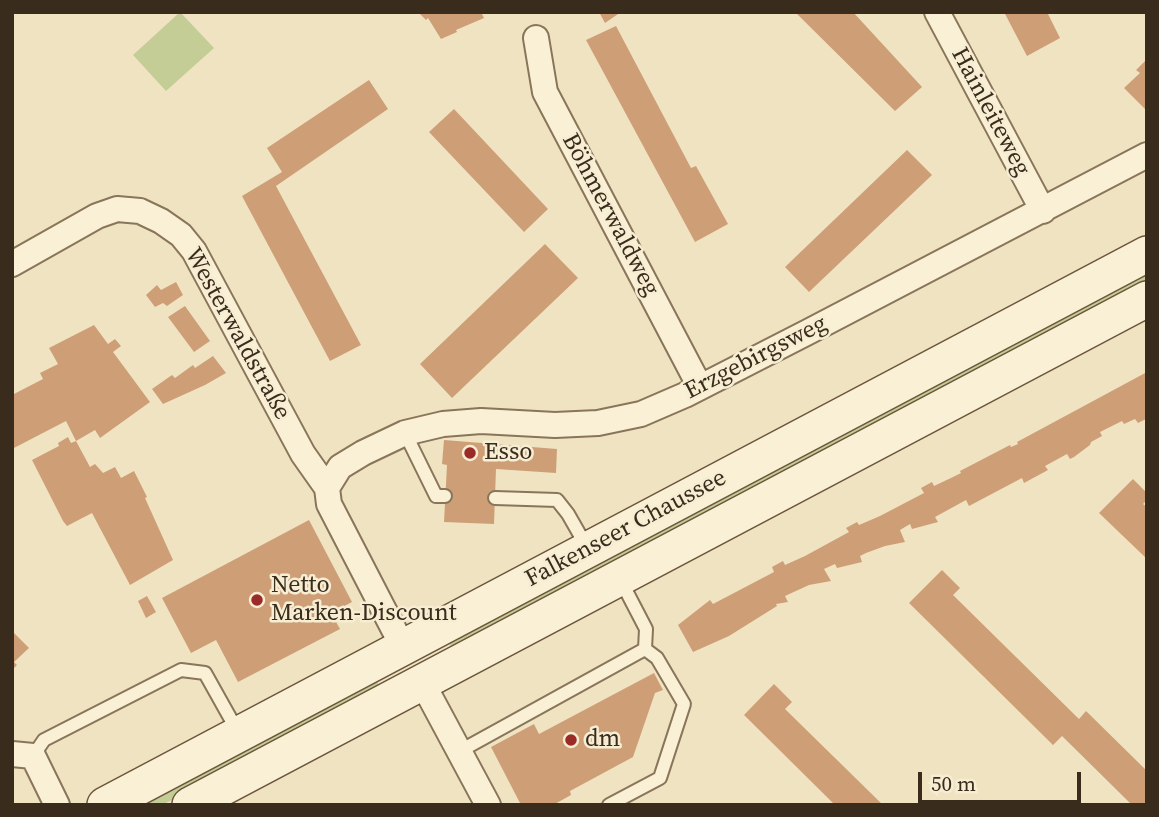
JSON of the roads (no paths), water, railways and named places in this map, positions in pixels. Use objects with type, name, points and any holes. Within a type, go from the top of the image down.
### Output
[{"type":"main road","name":"Falkenseer Chaussee","points":[[105,805],[1147,254]]},
{"type":"main road","name":"Falkenseer Chaussee","points":[[190,805],[1147,299]]},
{"type":"main road","points":[[403,647],[422,682]]},
{"type":"street","name":"Hainleiteweg","points":[[937,12],[1043,211]]},
{"type":"street","name":"Böhmerwaldweg","points":[[536,38],[545,92],[699,387]]},
{"type":"street","name":"Erzgebirgsweg","points":[[333,477],[362,453],[405,433],[443,424],[481,421],[555,425],[598,423],[641,414],[1043,211],[1147,155]]},
{"type":"street","name":"Westerwaldstraße","points":[[12,264],[97,216],[117,209],[140,211],[181,235],[194,251],[303,454],[333,477],[329,504],[403,647]]},
{"type":"street","points":[[422,682],[488,805]]},
{"type":"street","points":[[23,755],[57,805]]},
{"type":"lane","points":[[405,433],[436,496],[445,496]]},
{"type":"lane","points":[[495,498],[557,500],[569,514],[589,549]]},
{"type":"lane","points":[[619,578],[646,629],[645,649]]},
{"type":"lane","points":[[460,751],[645,649]]},
{"type":"lane","points":[[609,805],[660,778],[684,704],[657,658],[645,649]]},
{"type":"lane","points":[[23,755],[44,740],[181,670],[205,673],[239,734]]},
{"type":"place","name":"Esso","points":[[470,453]]},
{"type":"place","name":"Netto Marken-Discount","points":[[257,600]]},
{"type":"place","name":"dm","points":[[571,740]]}]
